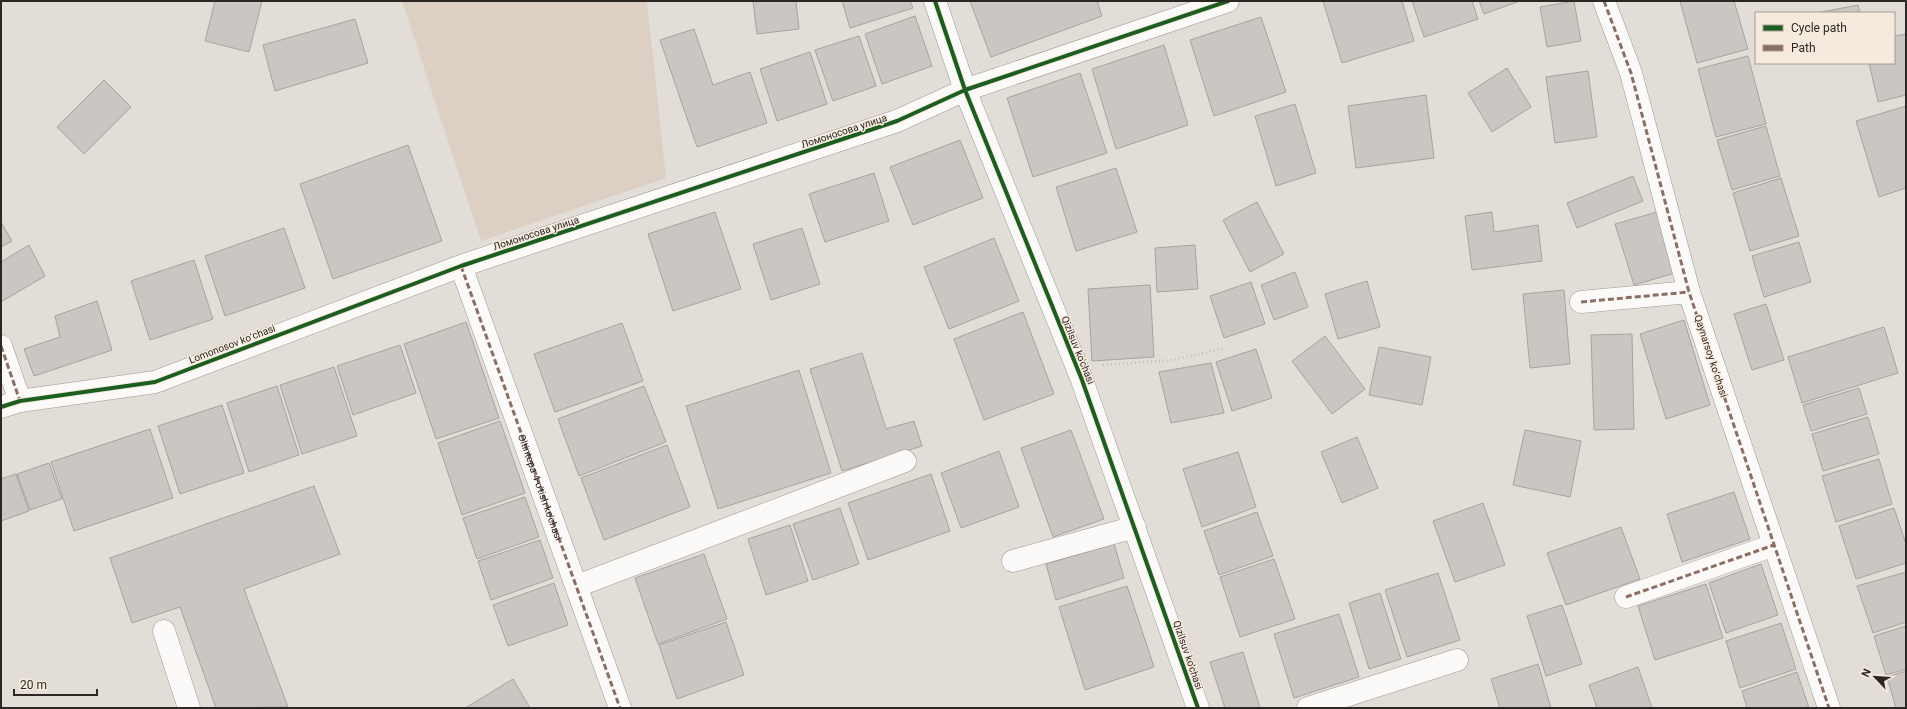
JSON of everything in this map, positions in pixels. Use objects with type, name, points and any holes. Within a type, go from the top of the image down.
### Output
[{"type":"street","name":"Qizilsuv ko'chasi","points":[[935,1],[965,90],[1082,380],[1135,526],[1198,708]]},
{"type":"street","name":"Ломоносова улица","points":[[461,266],[897,121],[965,90],[1228,1]]},
{"type":"street","name":"Qaynarsoy koʻchasi","points":[[1604,1],[1631,73],[1690,292],[1828,708]]},
{"type":"street","name":"Lomonosov koʻchasi","points":[[10,404],[155,382],[461,266]]},
{"type":"street","name":"Oltintepa 4-o'tish ko'chasi","points":[[461,266],[620,708]]},
{"type":"street","points":[[1581,302],[1690,292]]},
{"type":"street","points":[[1,346],[10,404]]},
{"type":"street","points":[[577,586],[904,461]]},
{"type":"street","points":[[1013,561],[1135,526]]},
{"type":"street","points":[[1626,597],[1774,545]]},
{"type":"street","points":[[164,631],[189,708]]},
{"type":"street","points":[[1308,708],[1456,660]]},
{"type":"path","points":[[1082,380],[1093,370],[1102,365],[1173,360],[1226,348]]},
{"type":"shaded area","points":[[402,1],[647,1],[666,178],[481,241]]},
{"type":"building","points":[[215,1],[262,1],[249,52],[205,41]]},
{"type":"building","points":[[753,1],[796,1],[799,29],[757,34]]},
{"type":"building","points":[[842,1],[910,1],[913,8],[850,28]]},
{"type":"building","points":[[970,1],[1097,1],[1102,16],[991,57]]},
{"type":"building","points":[[1323,1],[1402,1],[1414,41],[1342,63]]},
{"type":"building","points":[[1412,1],[1472,1],[1478,19],[1424,37]]},
{"type":"building","points":[[1479,1],[1520,1],[1484,14]]},
{"type":"building","points":[[1574,1],[1581,41],[1547,47],[1540,7]]},
{"type":"building","points":[[1680,1],[1734,1],[1748,49],[1697,63]]},
{"type":"building","points":[[1858,5],[1860,12],[1821,12]]},
{"type":"building","points":[[915,16],[932,66],[882,84],[865,34]]},
{"type":"building","points":[[1261,17],[1286,92],[1214,116],[1190,40]]},
{"type":"building","points":[[355,19],[368,63],[275,91],[263,45]]},
{"type":"building","points":[[694,29],[713,85],[750,72],[767,123],[697,147],[660,40]]},
{"type":"building","points":[[1906,34],[1906,95],[1878,102],[1869,64],[1895,64],[1895,36]]},
{"type":"building","points":[[859,36],[876,86],[833,101],[815,50]]},
{"type":"building","points":[[1164,45],[1188,125],[1116,149],[1092,69]]},
{"type":"building","points":[[810,52],[827,104],[777,121],[760,69]]},
{"type":"building","points":[[1748,56],[1766,124],[1716,137],[1698,69]]},
{"type":"building","points":[[1507,68],[1531,107],[1492,132],[1468,93]]},
{"type":"building","points":[[1588,71],[1597,137],[1555,143],[1546,77]]},
{"type":"building","points":[[1080,73],[1107,153],[1033,177],[1007,98]]},
{"type":"building","points":[[104,80],[131,107],[84,154],[57,127]]},
{"type":"building","points":[[1426,95],[1434,158],[1356,168],[1348,106]]},
{"type":"building","points":[[1295,104],[1316,173],[1276,186],[1255,116]]},
{"type":"building","points":[[1906,106],[1906,188],[1879,197],[1856,121]]},
{"type":"building","points":[[1766,126],[1780,176],[1732,190],[1717,140]]},
{"type":"building","points":[[960,140],[983,198],[913,225],[890,167]]},
{"type":"building","points":[[408,145],[442,241],[333,279],[300,184]]},
{"type":"building","points":[[1116,168],[1137,232],[1076,251],[1056,187]]},
{"type":"building","points":[[874,173],[889,221],[825,242],[809,194]]},
{"type":"building","points":[[1633,176],[1643,201],[1577,228],[1567,203]]},
{"type":"building","points":[[1781,178],[1799,236],[1750,251],[1733,193]]},
{"type":"building","points":[[1257,202],[1284,254],[1250,272],[1223,220]]},
{"type":"building","points":[[715,212],[741,289],[673,311],[648,234]]},
{"type":"building","points":[[1492,212],[1494,232],[1538,225],[1542,261],[1472,270],[1465,216]]},
{"type":"building","points":[[1657,212],[1675,273],[1634,285],[1615,224]]},
{"type":"building","points":[[1,222],[12,241],[1,247]]},
{"type":"building","points":[[284,228],[305,288],[225,316],[205,256]]},
{"type":"building","points":[[802,228],[820,284],[771,300],[753,244]]},
{"type":"building","points":[[994,238],[1019,301],[949,329],[924,267]]},
{"type":"building","points":[[1799,242],[1811,282],[1764,297],[1752,256]]},
{"type":"building","points":[[29,245],[45,276],[1,302],[1,262]]},
{"type":"building","points":[[1195,245],[1198,289],[1157,292],[1155,248]]},
{"type":"building","points":[[194,260],[213,319],[150,340],[131,281]]},
{"type":"building","points":[[1295,272],[1308,307],[1274,320],[1261,285]]},
{"type":"building","points":[[1367,281],[1380,327],[1338,339],[1325,294]]},
{"type":"building","points":[[1251,282],[1265,324],[1224,338],[1210,296]]},
{"type":"building","points":[[1150,285],[1154,357],[1092,361],[1088,289]]},
{"type":"building","points":[[1564,290],[1570,364],[1530,368],[1523,294]]},
{"type":"building","points":[[97,301],[112,350],[34,376],[24,349],[60,337],[55,316]]},
{"type":"building","points":[[1766,304],[1784,360],[1752,370],[1734,314]]},
{"type":"building","points":[[1023,312],[1054,394],[984,420],[954,339]]},
{"type":"building","points":[[1684,320],[1710,405],[1666,419],[1640,334]]},
{"type":"building","points":[[466,322],[499,418],[436,439],[404,344]]},
{"type":"building","points":[[622,323],[643,381],[555,412],[534,354]]},
{"type":"building","points":[[1884,327],[1898,373],[1802,403],[1788,357]]},
{"type":"building","points":[[1632,334],[1634,429],[1594,430],[1591,335]]},
{"type":"building","points":[[1325,336],[1365,389],[1332,414],[1292,361]]},
{"type":"building","points":[[400,345],[416,393],[353,415],[337,366]]},
{"type":"building","points":[[1379,347],[1431,357],[1422,405],[1369,395]]},
{"type":"building","points":[[1256,349],[1272,398],[1232,411],[1216,362]]},
{"type":"building","points":[[862,353],[886,429],[914,421],[922,446],[842,471],[810,369]]},
{"type":"building","points":[[1211,363],[1224,413],[1171,423],[1159,372]]},
{"type":"building","points":[[334,367],[357,436],[302,454],[280,385]]},
{"type":"building","points":[[799,370],[831,473],[718,509],[686,406]]},
{"type":"building","points":[[277,386],[299,455],[249,472],[227,403]]},
{"type":"building","points":[[644,386],[666,442],[579,476],[558,419]]},
{"type":"building","points":[[1859,388],[1867,414],[1811,431],[1803,405]]},
{"type":"building","points":[[222,405],[244,473],[180,494],[158,426]]},
{"type":"building","points":[[1868,417],[1879,454],[1823,471],[1812,434]]},
{"type":"building","points":[[500,421],[525,493],[462,515],[438,443]]},
{"type":"building","points":[[150,429],[173,498],[74,531],[51,462]]},
{"type":"building","points":[[1071,430],[1104,519],[1053,537],[1021,448]]},
{"type":"building","points":[[1525,430],[1581,441],[1570,497],[1513,485]]},
{"type":"building","points":[[1357,437],[1378,488],[1342,503],[1321,452]]},
{"type":"building","points":[[667,445],[690,507],[604,540],[581,478]]},
{"type":"building","points":[[999,451],[1019,507],[961,528],[941,473]]},
{"type":"building","points":[[1238,452],[1256,507],[1202,527],[1183,469]]},
{"type":"building","points":[[1879,459],[1892,504],[1836,522],[1822,476]]},
{"type":"building","points":[[49,463],[62,499],[30,510],[17,474]]},
{"type":"building","points":[[16,474],[29,511],[1,521],[1,479]]},
{"type":"building","points":[[931,474],[950,531],[868,560],[848,503]]},
{"type":"building","points":[[314,486],[340,554],[244,589],[288,707],[216,708],[180,607],[132,623],[110,558]]},
{"type":"building","points":[[1734,492],[1750,539],[1682,562],[1667,514]]},
{"type":"building","points":[[525,497],[539,537],[477,559],[463,518]]},
{"type":"building","points":[[1483,503],[1505,565],[1455,582],[1433,521]]},
{"type":"building","points":[[840,508],[859,564],[813,580],[793,524]]},
{"type":"building","points":[[1894,508],[1906,544],[1906,563],[1856,579],[1839,526]]},
{"type":"building","points":[[1257,512],[1273,556],[1219,575],[1204,531]]},
{"type":"building","points":[[790,525],[808,581],[766,595],[748,539]]},
{"type":"building","points":[[1621,527],[1640,579],[1566,605],[1547,553]]},
{"type":"building","points":[[540,540],[553,578],[491,600],[478,561]]},
{"type":"building","points":[[1114,544],[1124,578],[1056,600],[1046,564]]},
{"type":"building","points":[[704,554],[727,619],[658,644],[635,578]]},
{"type":"building","points":[[1274,559],[1295,619],[1240,637],[1220,577]]},
{"type":"building","points":[[1761,564],[1778,615],[1726,633],[1709,583]]},
{"type":"building","points":[[1906,572],[1906,622],[1873,633],[1857,586]]},
{"type":"building","points":[[1438,573],[1460,640],[1407,657],[1385,590]]},
{"type":"building","points":[[554,583],[568,625],[508,646],[493,605]]},
{"type":"building","points":[[1706,584],[1723,638],[1655,660],[1638,606]]},
{"type":"building","points":[[1127,586],[1154,667],[1085,690],[1059,607]]},
{"type":"building","points":[[1380,593],[1401,659],[1369,669],[1349,603]]},
{"type":"building","points":[[1562,605],[1582,664],[1546,676],[1527,616]]},
{"type":"building","points":[[1339,614],[1359,677],[1294,698],[1274,634]]},
{"type":"building","points":[[726,622],[744,675],[677,699],[659,645]]},
{"type":"building","points":[[1781,623],[1796,669],[1740,688],[1726,641]]},
{"type":"building","points":[[1906,626],[1906,669],[1886,675],[1874,636]]},
{"type":"building","points":[[1243,652],[1260,708],[1225,708],[1210,662]]},
{"type":"building","points":[[1538,664],[1551,708],[1500,708],[1491,679]]},
{"type":"building","points":[[1638,667],[1652,708],[1597,708],[1589,685]]},
{"type":"building","points":[[1906,671],[1906,708],[1896,708],[1887,677]]},
{"type":"building","points":[[1797,672],[1809,708],[1747,708],[1742,691]]},
{"type":"building","points":[[513,679],[530,708],[467,707]]},
{"type":"marked path","points":[[1604,1],[1631,73],[1689,292],[1829,708]]},
{"type":"marked path","points":[[461,266],[620,708]]},
{"type":"marked path","points":[[1581,302],[1689,292]]},
{"type":"marked path","points":[[1,346],[20,401]]},
{"type":"marked path","points":[[1626,597],[1774,545]]},
{"type":"cycle path","points":[[935,1],[965,90],[1082,380],[1198,708]]},
{"type":"cycle path","points":[[1,407],[20,401],[155,382],[461,266],[897,121],[965,90],[1228,1]]}]
